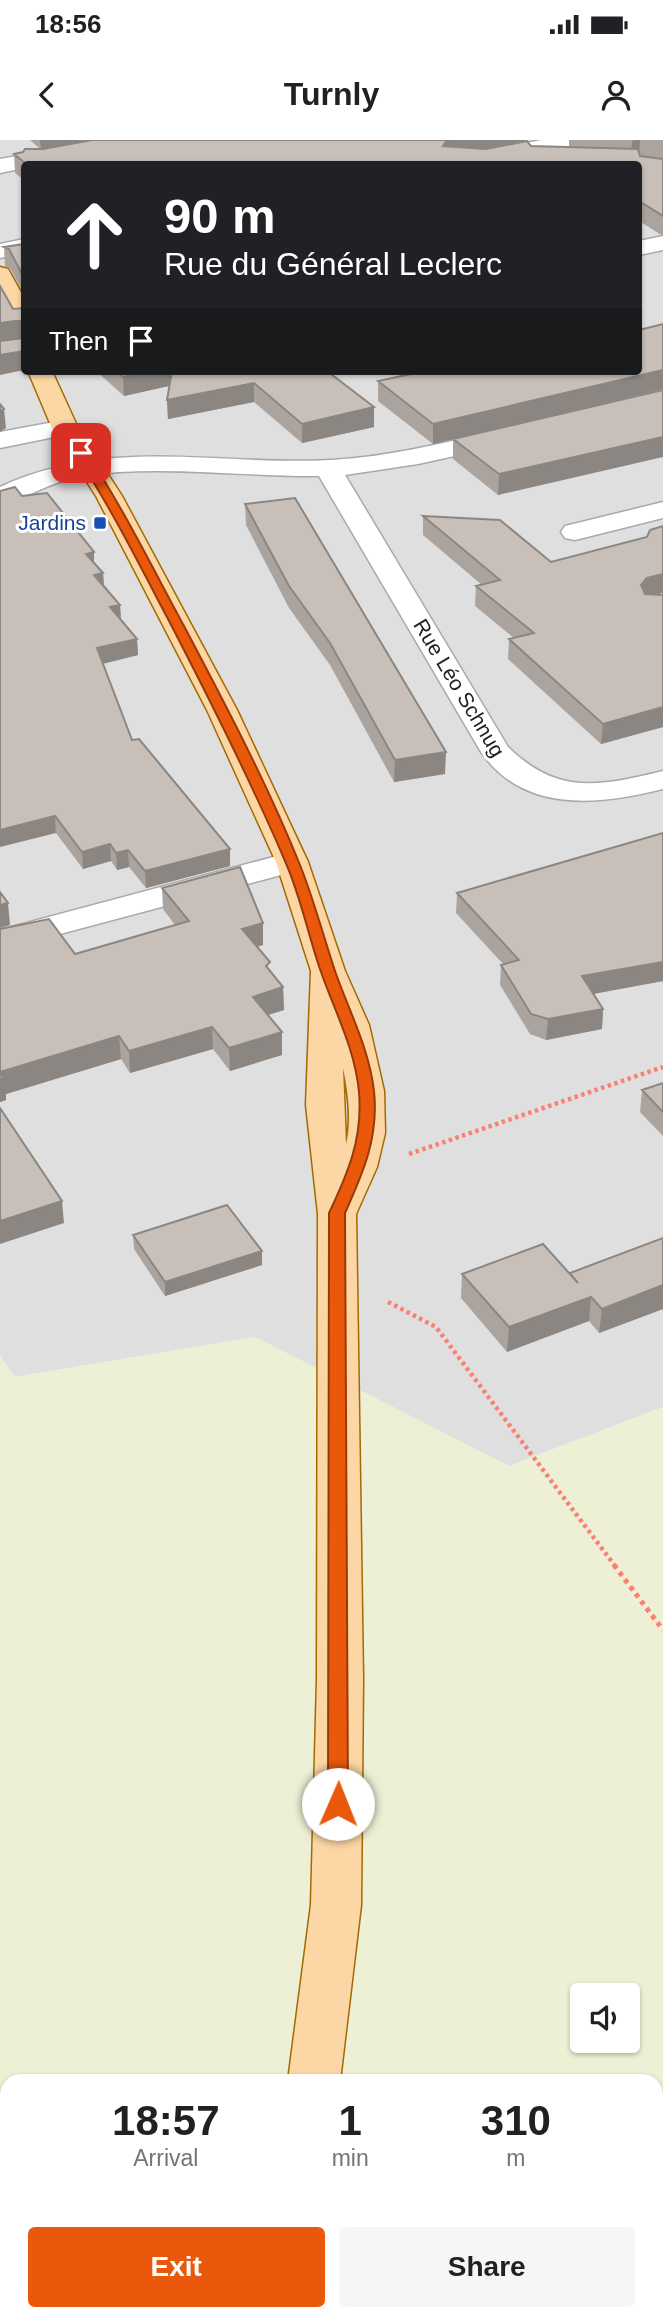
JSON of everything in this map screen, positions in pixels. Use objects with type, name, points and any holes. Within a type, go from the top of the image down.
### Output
[{"type":"main road","points":[[0,274],[21,314]]},
{"type":"main road","points":[[42,375],[65,428],[109,496],[222,710],[292,862],[312,915],[328,971],[351,1025],[366,1091],[367,1133],[359,1167],[337,1213]]},
{"type":"main road","points":[[315,2074],[336,1905],[340,1679],[337,1213],[326,1139],[324,1091],[329,1025],[328,971]]},
{"type":"street","points":[[28,161],[145,140]]},
{"type":"street","points":[[472,161],[572,140]]},
{"type":"street","points":[[515,153],[581,160]]},
{"type":"street","points":[[0,166],[21,162]]},
{"type":"street","points":[[642,247],[663,243]]},
{"type":"street","points":[[0,251],[21,247]]},
{"type":"street","points":[[0,440],[65,428]]},
{"type":"street","points":[[0,497],[40,477],[90,467],[139,464],[328,468],[400,459],[526,431]]},
{"type":"street","name":"Rue Léo Schnug","points":[[328,468],[496,752],[512,772],[535,785],[584,794],[613,793],[663,780]]},
{"type":"street","points":[[575,532],[663,510]]},
{"type":"street","points":[[0,940],[292,862]]},
{"type":"path","points":[[359,1167],[380,1164],[663,1067]]},
{"type":"path","points":[[336,1284],[383,1299],[436,1327],[663,1630]]},
{"type":"shaded area","points":[[0,140],[663,140],[663,1407],[509,1466],[255,1337],[14,1377],[0,1355]]},
{"type":"green space","points":[[255,1337],[509,1466],[663,1407],[663,2074],[0,2074],[0,1355],[15,1377]]},
{"type":"building","points":[[92,140],[447,140],[443,146],[486,149],[527,141],[531,146],[638,149],[640,156],[663,159],[663,216],[642,203],[642,161],[22,161],[14,154],[25,149],[43,149]]},
{"type":"building","points":[[21,244],[21,272],[9,249],[4,247]]},
{"type":"building","points":[[0,286],[13,309],[21,308],[21,320],[0,323]]},
{"type":"building","points":[[663,324],[663,370],[642,375],[642,329]]},
{"type":"building","points":[[21,338],[21,352],[0,355],[0,341]]},
{"type":"building","points":[[171,375],[332,375],[374,407],[302,424],[254,383],[167,400]]},
{"type":"building","points":[[406,375],[642,375],[433,424],[378,381]]},
{"type":"building","points":[[663,390],[663,437],[499,474],[453,439]]},
{"type":"building","points":[[15,487],[22,496],[47,493],[94,552],[86,554],[103,573],[94,575],[120,605],[110,607],[137,639],[97,648],[132,740],[139,739],[230,849],[145,871],[128,850],[116,853],[110,844],[82,852],[55,816],[0,830],[0,491]]},
{"type":"building","points":[[295,498],[446,752],[395,760],[330,643],[289,586],[245,504]]},
{"type":"building","points":[[423,516],[500,520],[551,562],[647,537],[650,530],[663,526],[663,574],[647,578],[641,585],[645,594],[663,595],[663,707],[603,724],[509,639],[534,633],[476,586],[500,580]]},
{"type":"building","points":[[663,833],[663,962],[582,976],[603,1009],[548,1019],[531,1014],[501,965],[519,960],[457,893]]},
{"type":"building","points":[[240,867],[263,923],[242,929],[270,962],[266,966],[283,987],[253,997],[282,1032],[229,1048],[212,1027],[129,1051],[119,1036],[0,1072],[0,929],[49,919],[75,954],[189,921],[162,888]]},
{"type":"building","points":[[0,892],[8,903],[0,905]]},
{"type":"building","points":[[663,1083],[663,1112],[642,1090]]},
{"type":"building","points":[[0,1108],[62,1201],[0,1221]]},
{"type":"building","points":[[227,1205],[262,1251],[165,1282],[133,1235]]},
{"type":"building","points":[[663,1238],[663,1285],[602,1309],[591,1297],[509,1327],[462,1274],[543,1244],[578,1283],[570,1273]]},
{"type":"place","name":"Jardins","points":[[100,523]]},
{"type":"route","points":[[81,453],[109,496],[222,710],[261,792],[312,915],[328,971],[351,1025],[361,1064],[366,1091],[367,1133],[359,1167],[337,1213],[340,1679],[338,1804]]}]
